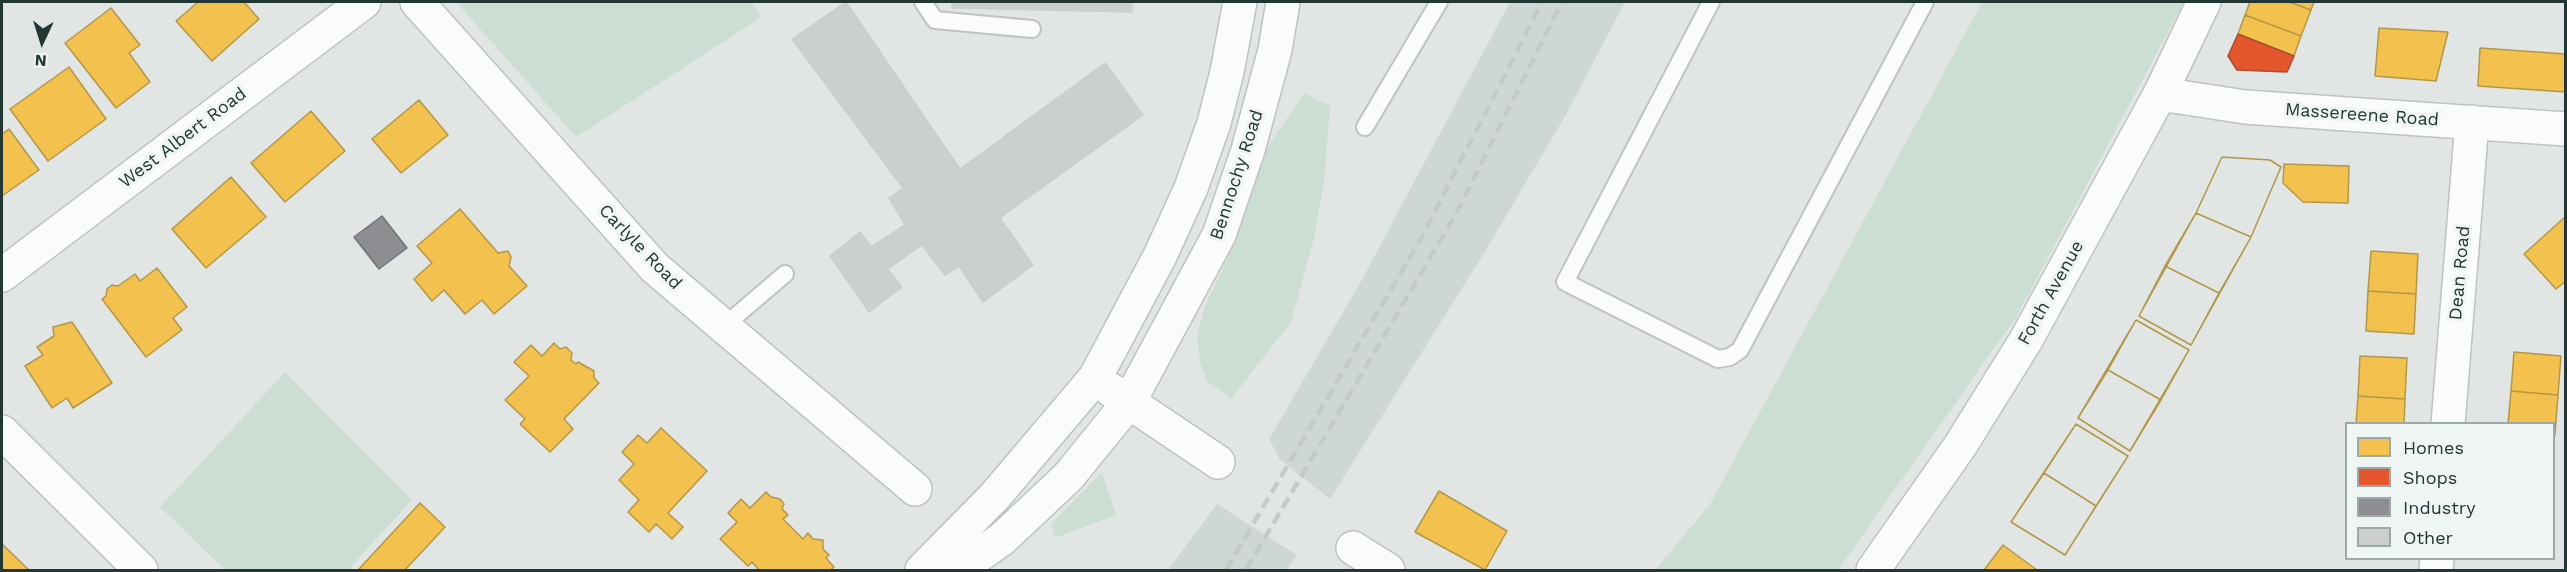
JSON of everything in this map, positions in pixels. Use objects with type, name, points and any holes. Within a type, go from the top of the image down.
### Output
[{"type":"street","name":"West Albert Road","points":[[2,274],[364,2]]},
{"type":"street","name":"Carlyle Road","points":[[417,2],[655,267],[915,489]]},
{"type":"street","name":"Bennochy Road","points":[[922,570],[995,496],[1095,378],[1160,256],[1191,188],[1215,123],[1240,2]]},
{"type":"street","name":"Bennochy Road","points":[[958,570],[1002,539],[1068,477],[1129,402],[1219,235],[1248,150],[1275,50],[1283,2]]},
{"type":"street","name":"Forth Avenue","points":[[1873,570],[1960,446],[2026,340],[2160,94],[2204,2]]},
{"type":"street","name":"Massereene Road","points":[[2160,94],[2245,107],[2565,129]]},
{"type":"street","name":"Dean Road","points":[[2448,422],[2472,122]]},
{"type":"street","points":[[1095,378],[1218,462]]},
{"type":"street","points":[[2,432],[141,570]]},
{"type":"street","points":[[1353,548],[1388,570]]},
{"type":"lane","points":[[923,2],[935,20],[1032,29]]},
{"type":"lane","points":[[1365,127],[1439,2]]},
{"type":"lane","points":[[1711,2],[1565,282],[1648,326],[1718,359],[1730,357],[1740,351],[1925,2]]},
{"type":"lane","points":[[724,326],[785,274]]},
{"type":"shaded area","points":[[1510,2],[1625,2],[1567,113],[1486,250],[1330,499],[1280,460],[1269,439],[1359,285]]},
{"type":"shaded area","points":[[1217,504],[1297,555],[1287,570],[1168,570]]},
{"type":"green space","points":[[456,2],[751,2],[762,17],[576,137]]},
{"type":"green space","points":[[1982,2],[2184,2],[2017,316],[1838,570],[1655,570],[1710,504]]},
{"type":"green space","points":[[1304,93],[1330,106],[1324,182],[1314,238],[1291,322],[1231,399],[1207,381],[1200,363],[1197,337],[1204,308],[1234,245],[1269,145]]},
{"type":"green space","points":[[285,372],[412,500],[348,570],[225,570],[160,507]]},
{"type":"green space","points":[[1102,472],[1116,515],[1055,538],[1051,524]]},
{"type":"building: Homes","points":[[198,2],[244,2],[259,19],[212,61],[176,21]]},
{"type":"building: Homes","points":[[2250,2],[2289,2],[2311,10],[2301,36],[2245,15]]},
{"type":"building: Homes","points":[[2289,2],[2314,2],[2311,10]]},
{"type":"building: Homes","points":[[111,8],[140,45],[129,53],[150,82],[116,108],[65,43]]},
{"type":"building: Homes","points":[[2245,15],[2301,36],[2294,56],[2238,34]]},
{"type":"building: Homes","points":[[2379,28],[2448,32],[2436,81],[2375,76]]},
{"type":"building: Homes","points":[[2480,48],[2566,54],[2566,92],[2478,86]]},
{"type":"building: Homes","points":[[69,67],[106,119],[48,161],[10,109]]},
{"type":"building: Homes","points":[[419,100],[448,135],[401,173],[372,139]]},
{"type":"building: Homes","points":[[311,111],[345,151],[285,202],[251,163]]},
{"type":"building: Homes","points":[[9,129],[39,170],[2,196],[2,134]]},
{"type":"building: Homes","points":[[2222,157],[2270,160],[2281,167],[2251,237],[2196,213]]},
{"type":"building: Homes","points":[[2222,157],[2270,160],[2281,167],[2251,237],[2191,345],[2139,316],[2196,213]]},
{"type":"building: Homes","points":[[2284,164],[2349,166],[2348,203],[2303,202],[2283,183]]},
{"type":"building: Homes","points":[[231,177],[266,217],[206,268],[172,229]]},
{"type":"building: Homes","points":[[460,209],[498,253],[508,251],[511,257],[509,266],[527,286],[494,314],[482,300],[465,314],[444,290],[432,301],[414,279],[432,263],[417,246]]},
{"type":"building: Homes","points":[[2196,213],[2251,237],[2219,293],[2165,266]]},
{"type":"building: Homes","points":[[2566,216],[2566,281],[2556,289],[2524,254]]},
{"type":"building: Homes","points":[[2371,251],[2418,254],[2416,294],[2368,291]]},
{"type":"building: Homes","points":[[2165,266],[2219,293],[2191,345],[2139,316]]},
{"type":"building: Homes","points":[[157,268],[187,307],[173,318],[182,330],[146,357],[102,299],[112,285],[118,286],[135,274],[140,281]]},
{"type":"building: Homes","points":[[2368,291],[2416,294],[2414,334],[2366,331]]},
{"type":"building: Homes","points":[[2136,320],[2189,350],[2161,400],[2108,370]]},
{"type":"building: Homes","points":[[2136,320],[2189,350],[2130,451],[2078,418]]},
{"type":"building: Homes","points":[[72,322],[112,383],[73,408],[67,398],[52,408],[25,366],[43,355],[37,347],[54,336],[53,327]]},
{"type":"building: Homes","points":[[554,343],[560,349],[566,347],[572,353],[571,360],[576,364],[578,362],[594,371],[594,378],[599,383],[564,419],[573,429],[550,452],[520,424],[525,419],[505,400],[529,376],[514,362],[531,345],[542,356]]},
{"type":"building: Homes","points":[[2514,352],[2561,356],[2558,395],[2511,391]]},
{"type":"building: Homes","points":[[2360,356],[2407,358],[2405,399],[2358,396]]},
{"type":"building: Homes","points":[[2108,370],[2161,400],[2130,451],[2078,418]]},
{"type":"building: Homes","points":[[2511,391],[2558,395],[2555,435],[2555,422],[2508,422]]},
{"type":"building: Homes","points":[[2358,396],[2405,399],[2404,422],[2356,422]]},
{"type":"building: Homes","points":[[2076,424],[2128,456],[2096,506],[2044,473]]},
{"type":"building: Homes","points":[[2076,424],[2128,456],[2065,555],[2011,522]]},
{"type":"building: Homes","points":[[661,428],[707,471],[668,513],[683,527],[672,539],[656,524],[649,532],[628,512],[639,500],[619,480],[634,464],[622,452],[638,435],[647,443]]},
{"type":"building: Homes","points":[[2044,473],[2096,506],[2065,555],[2011,522]]},
{"type":"building: Homes","points":[[1439,491],[1507,531],[1485,570],[1415,532]]},
{"type":"building: Homes","points":[[766,492],[771,497],[780,499],[784,504],[782,509],[788,515],[783,519],[803,539],[808,533],[813,539],[823,540],[823,549],[829,555],[826,558],[834,567],[831,570],[759,570],[752,562],[748,566],[720,539],[737,522],[728,513],[741,499],[750,508]]},
{"type":"building: Homes","points":[[420,503],[445,527],[405,570],[358,570]]},
{"type":"building: Homes","points":[[2,544],[29,570],[2,570]]},
{"type":"building: Homes","points":[[2003,545],[2037,570],[1984,570]]},
{"type":"building: Shops","points":[[2238,34],[2294,56],[2287,72],[2237,70],[2228,56]]},
{"type":"building: Industry","points":[[382,216],[407,248],[379,269],[354,237]]},
{"type":"building: Other","points":[[846,2],[960,169],[1105,63],[1143,115],[1000,218],[1033,265],[983,302],[959,266],[945,275],[922,245],[888,269],[902,287],[869,312],[830,256],[860,232],[871,247],[905,225],[889,198],[903,188],[792,39]]},
{"type":"building: Other","points":[[952,2],[1132,2],[1132,12],[952,8]]},
{"type":"railway","points":[[1226,570],[1422,237],[1542,2]]},
{"type":"railway","points":[[1246,570],[1456,214],[1562,2]]}]
